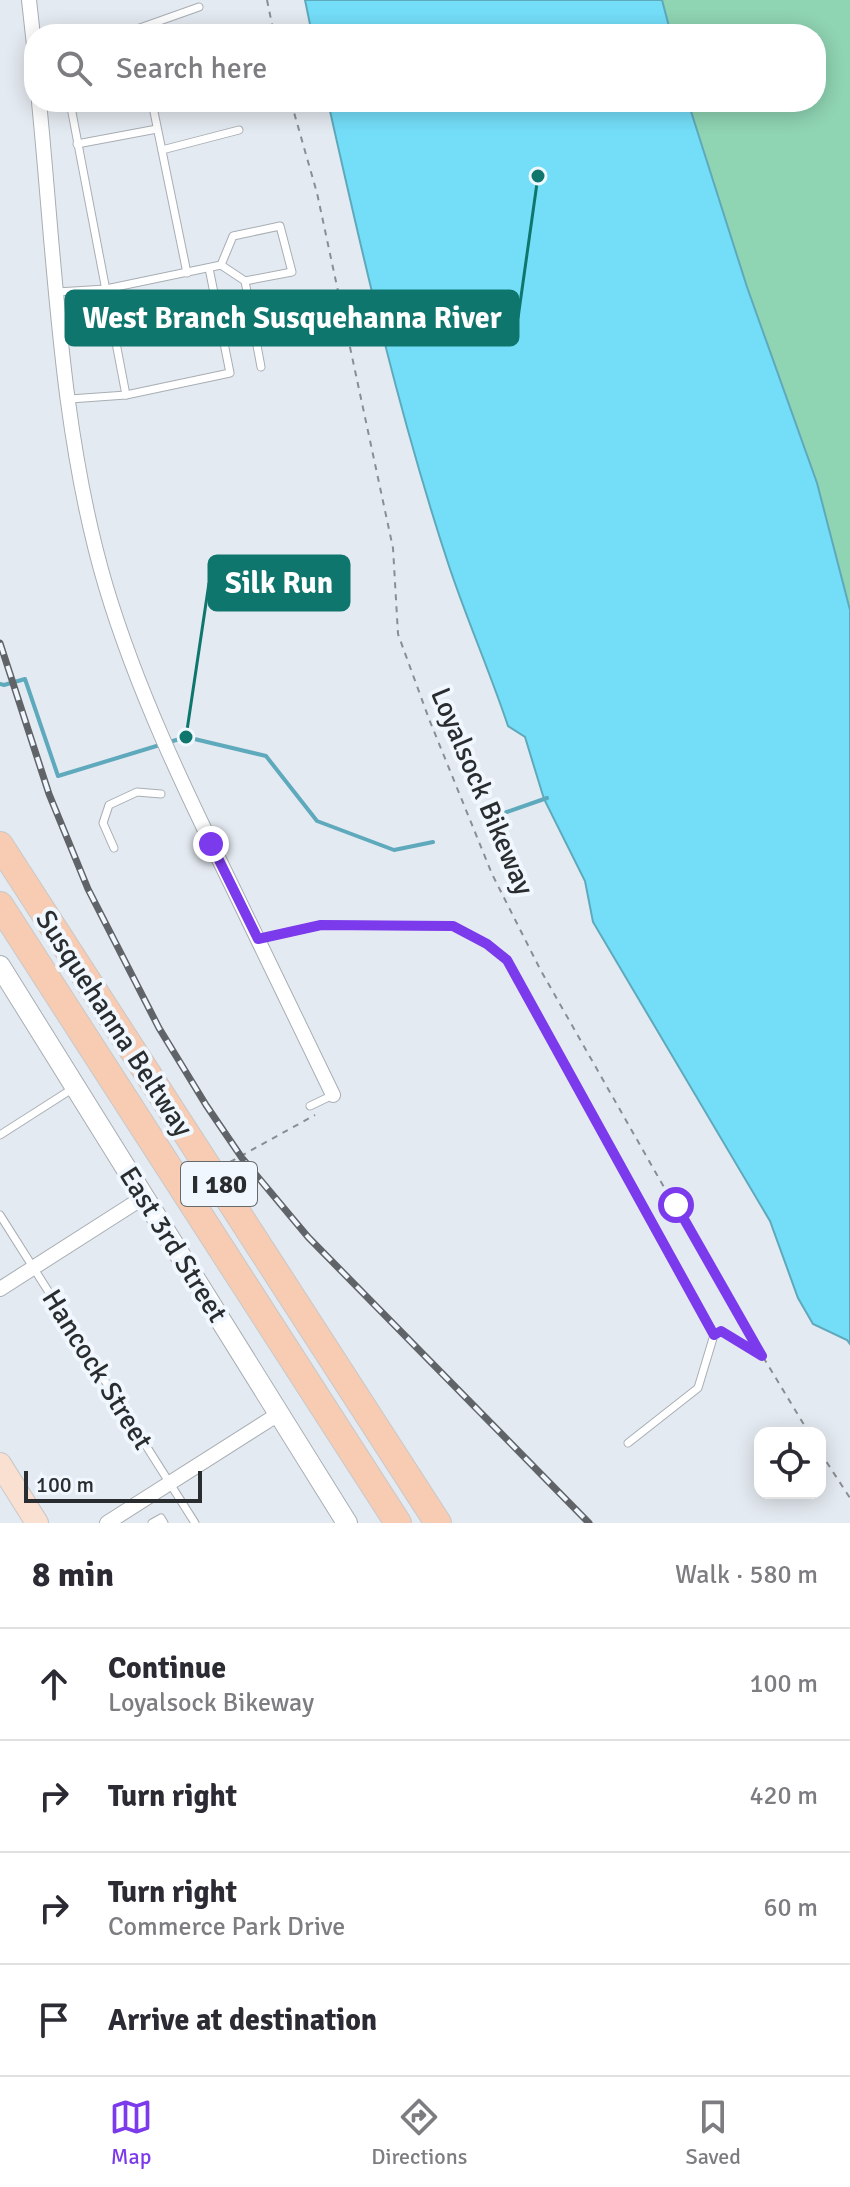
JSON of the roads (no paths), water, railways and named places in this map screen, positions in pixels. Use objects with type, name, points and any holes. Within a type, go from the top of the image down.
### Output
[{"type":"highway","points":[[0,827],[65,945]]},
{"type":"highway","name":"Susquehanna Beltway","points":[[0,845],[438,1523]]},
{"type":"highway","name":"Susquehanna Beltway","points":[[0,905],[398,1523]]},
{"type":"main road","name":"East 3rd Street","points":[[3,976],[76,1087],[347,1523]]},
{"type":"main road","points":[[0,1464],[37,1523]]},
{"type":"street","points":[[29,0],[32,24]]},
{"type":"street","points":[[40,112],[70,399],[83,489],[105,584],[125,647],[160,734],[333,1095]]},
{"type":"street","points":[[0,1289],[144,1197]]},
{"type":"street","points":[[107,1523],[125,1518],[170,1483],[280,1413]]},
{"type":"lane","points":[[156,24],[199,7]]},
{"type":"lane","points":[[72,112],[126,395]]},
{"type":"lane","points":[[154,112],[187,273]]},
{"type":"lane","points":[[77,144],[157,129]]},
{"type":"lane","points":[[162,150],[239,130]]},
{"type":"lane","points":[[57,292],[106,289],[221,265],[245,281],[292,272],[280,226],[233,236],[221,265]]},
{"type":"lane","points":[[70,399],[126,395],[230,373],[209,268]]},
{"type":"lane","points":[[245,281],[261,367]]},
{"type":"lane","points":[[114,848],[103,823],[109,805],[137,792],[161,794]]},
{"type":"lane","points":[[258,939],[321,925],[453,926],[487,944],[507,960],[714,1335],[698,1388],[628,1443]]},
{"type":"lane","points":[[0,1135],[76,1087]]},
{"type":"lane","points":[[310,1106],[333,1095]]},
{"type":"lane","name":"Hancock Street","points":[[0,1215],[195,1523]]},
{"type":"lane","points":[[152,1523],[161,1518],[164,1523]]},
{"type":"water","points":[[305,0],[662,0],[668,24],[310,24]]},
{"type":"water","points":[[330,112],[691,112],[747,287],[817,483],[850,610],[850,1344],[813,1324],[798,1298],[770,1221],[593,922],[585,881],[544,799],[525,737],[508,726],[449,566],[414,452],[368,278]]},
{"type":"waterway","points":[[0,684],[25,679],[58,776],[186,737],[266,756],[317,821],[394,850],[433,842]]},
{"type":"waterway","points":[[504,813],[547,798]]},
{"type":"railway","points":[[0,643],[49,794],[88,889],[159,1028],[206,1105],[242,1158],[308,1237],[589,1523]]},
{"type":"place","name":"West Branch Susquehanna River","points":[[538,176]]},
{"type":"place","name":"Silk Run","points":[[186,737]]}]
